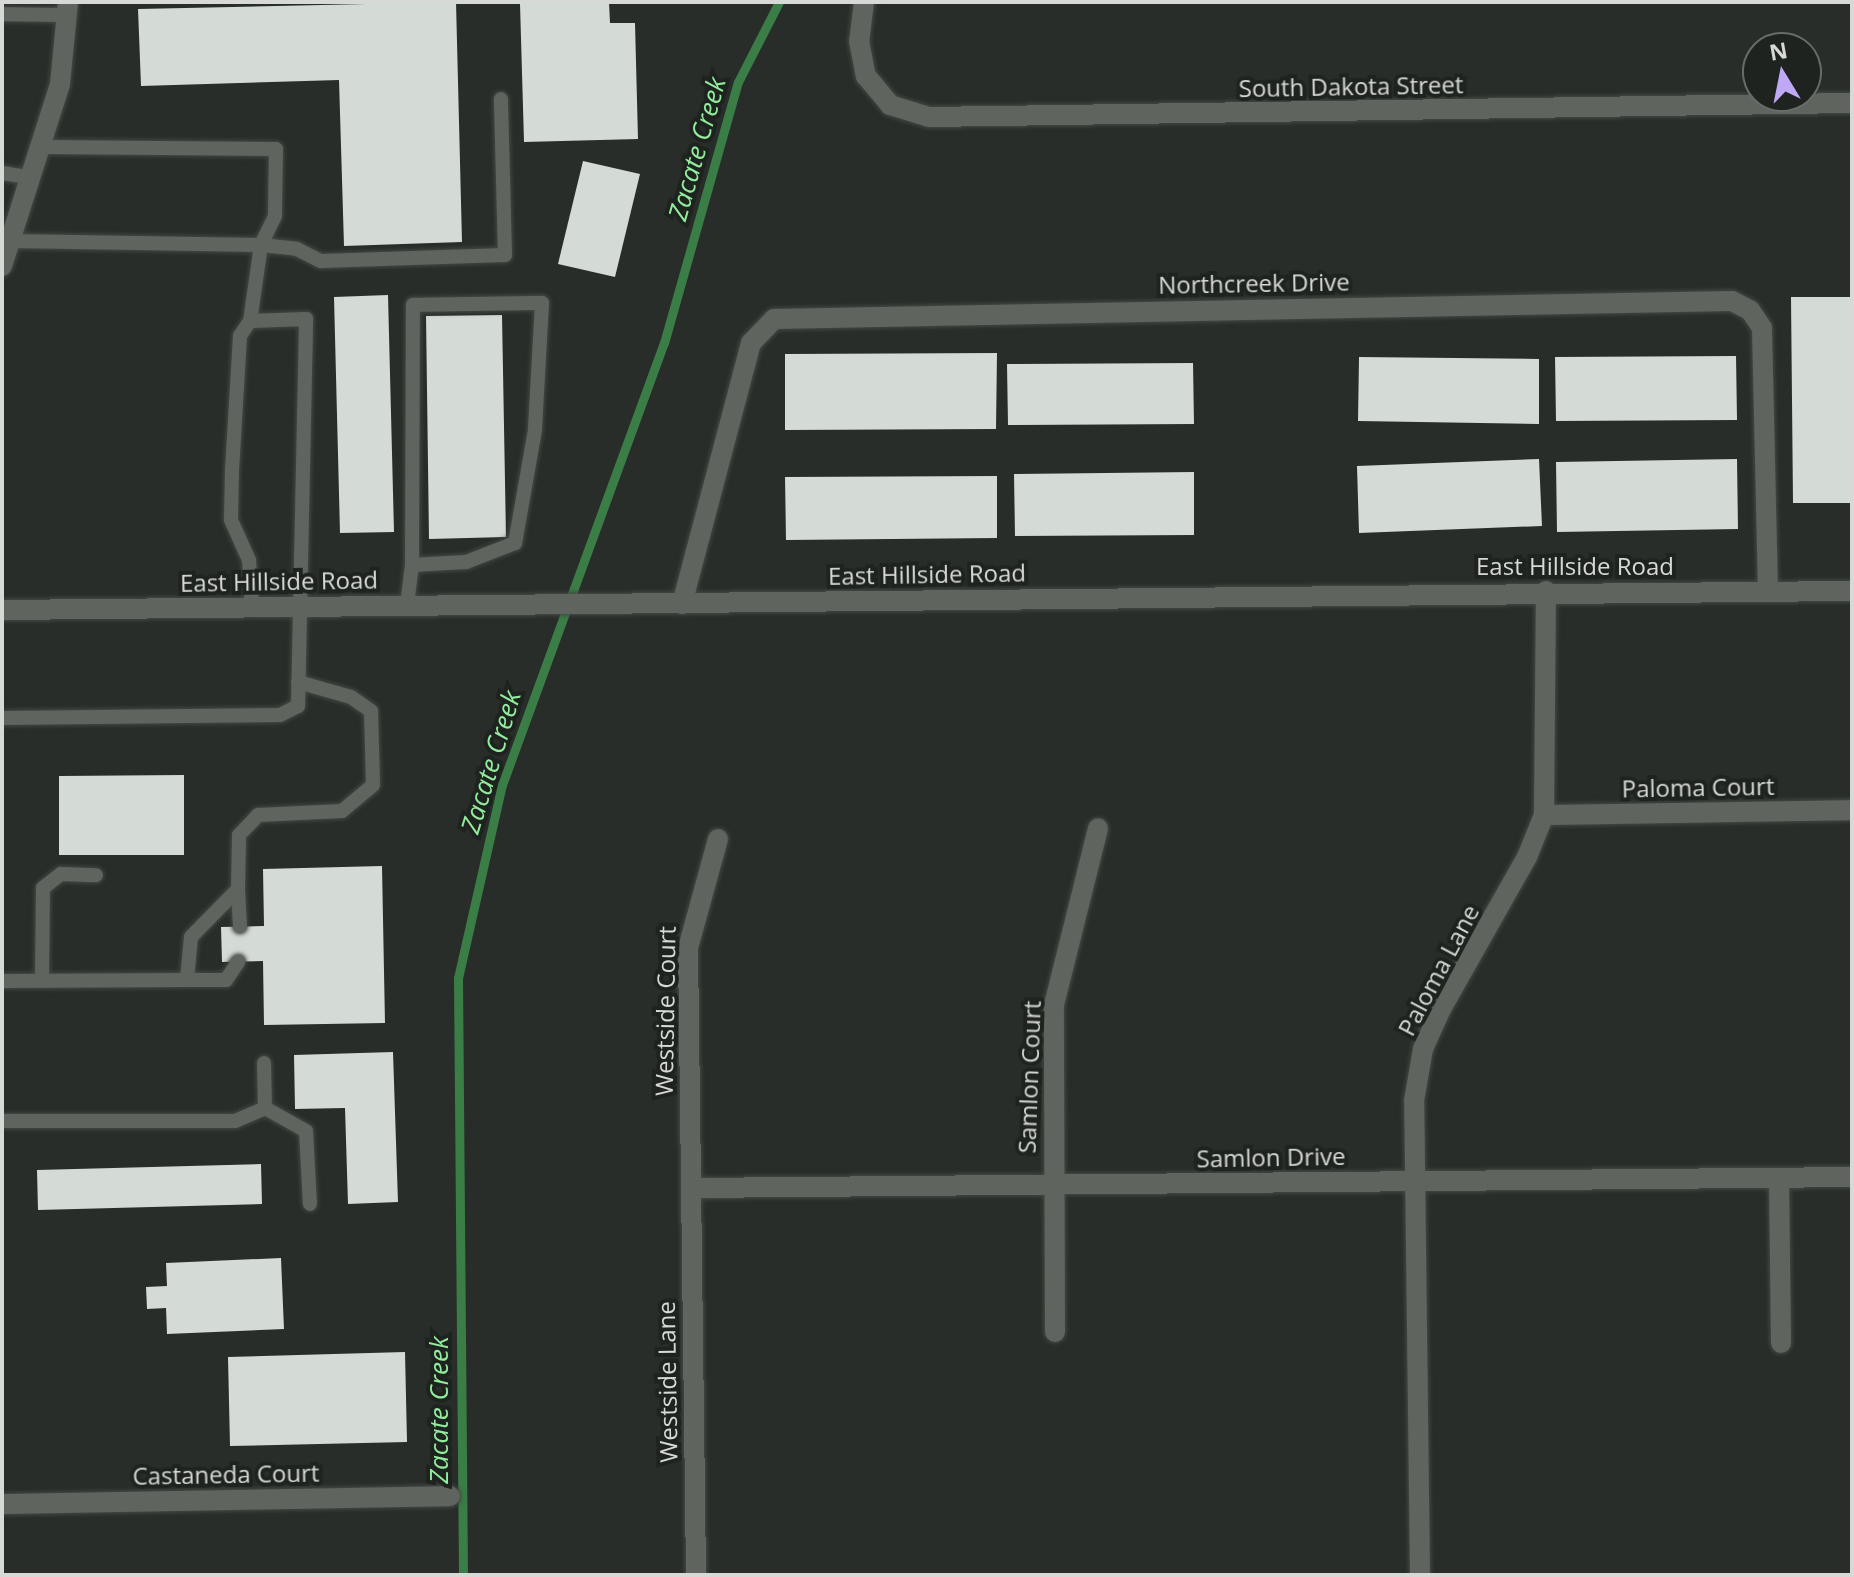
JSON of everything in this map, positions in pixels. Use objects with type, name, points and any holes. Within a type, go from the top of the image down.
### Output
[{"type":"street","name":"South Dakota Street","points":[[864,2],[859,41],[866,76],[890,105],[929,117],[1852,103]]},
{"type":"street","points":[[2,266],[43,147],[60,84],[68,8]]},
{"type":"street","name":"Northcreek Drive","points":[[682,604],[751,343],[774,319],[1732,301],[1750,310],[1762,328],[1768,592]]},
{"type":"street","name":"East Hillside Road","points":[[2,610],[1546,591],[1852,591]]},
{"type":"street","name":"Paloma Lane","points":[[1420,1575],[1414,1101],[1423,1049],[1544,815],[1546,591]]},
{"type":"street","name":"Paloma Court","points":[[1544,815],[1852,810]]},
{"type":"street","name":"Samlon Court","points":[[1055,1332],[1052,1185],[1054,1005],[1098,828]]},
{"type":"street","name":"Westside Court","points":[[691,1188],[688,948],[718,839]]},
{"type":"street","name":"Samlon Drive","points":[[691,1188],[1852,1177]]},
{"type":"street","points":[[1779,1178],[1781,1343]]},
{"type":"street","name":"Westside Lane","points":[[691,1188],[696,1575]]},
{"type":"street","name":"Castaneda Court","points":[[2,1504],[450,1496]]},
{"type":"lane","points":[[2,14],[68,8]]},
{"type":"lane","points":[[11,241],[261,245],[297,249],[321,261],[505,255],[501,99]]},
{"type":"lane","points":[[43,147],[276,149],[275,216],[261,245],[250,321],[240,336],[231,520],[249,560],[252,607]]},
{"type":"lane","points":[[2,173],[32,178]]},
{"type":"lane","points":[[407,605],[412,565],[413,305],[542,303],[535,430],[515,543],[466,562],[412,565]]},
{"type":"lane","points":[[2,718],[280,715],[298,706],[306,319],[250,321]]},
{"type":"lane","points":[[240,926],[239,835],[258,815],[342,811],[373,785],[371,711],[351,697],[298,682]]},
{"type":"lane","points":[[42,980],[43,888],[61,874],[96,875]]},
{"type":"lane","points":[[187,980],[191,937],[238,889]]},
{"type":"lane","points":[[2,981],[226,980],[238,962]]},
{"type":"lane","points":[[264,1063],[265,1108]]},
{"type":"lane","points":[[2,1121],[235,1121],[265,1108]]},
{"type":"lane","points":[[265,1108],[306,1131],[310,1204]]},
{"type":"building","points":[[456,2],[462,242],[344,246],[339,80],[141,86],[138,9]]},
{"type":"building","points":[[609,2],[610,23],[635,23],[638,139],[524,142],[520,4]]},
{"type":"building","points":[[583,161],[640,174],[615,277],[558,264]]},
{"type":"building","points":[[388,295],[394,532],[340,533],[334,297]]},
{"type":"building","points":[[1791,297],[1851,297],[1852,503],[1793,503]]},
{"type":"building","points":[[502,315],[506,537],[429,539],[426,316]]},
{"type":"building","points":[[997,353],[996,429],[785,430],[785,354]]},
{"type":"building","points":[[1736,356],[1737,420],[1556,421],[1555,357]]},
{"type":"building","points":[[1359,357],[1539,359],[1539,424],[1358,421]]},
{"type":"building","points":[[1193,363],[1194,424],[1008,425],[1007,364]]},
{"type":"building","points":[[1539,459],[1542,526],[1359,533],[1357,466]]},
{"type":"building","points":[[1737,459],[1738,529],[1557,532],[1556,462]]},
{"type":"building","points":[[1194,472],[1194,535],[1015,536],[1014,474]]},
{"type":"building","points":[[997,476],[997,538],[786,540],[785,477]]},
{"type":"building","points":[[184,775],[184,855],[59,855],[59,776]]},
{"type":"building","points":[[382,866],[385,1023],[264,1025],[263,961],[222,962],[221,927],[264,926],[263,869]]},
{"type":"building","points":[[393,1052],[398,1202],[348,1204],[345,1108],[295,1109],[294,1055]]},
{"type":"building","points":[[261,1164],[262,1204],[38,1210],[37,1170]]},
{"type":"building","points":[[281,1258],[284,1329],[167,1334],[166,1308],[147,1309],[146,1287],[167,1286],[166,1263]]},
{"type":"building","points":[[405,1352],[407,1442],[230,1446],[228,1357]]},
{"type":"waterway","name":"Zacate Creek","points":[[463,1575],[458,978],[502,785],[664,343],[738,82],[779,2]]}]
